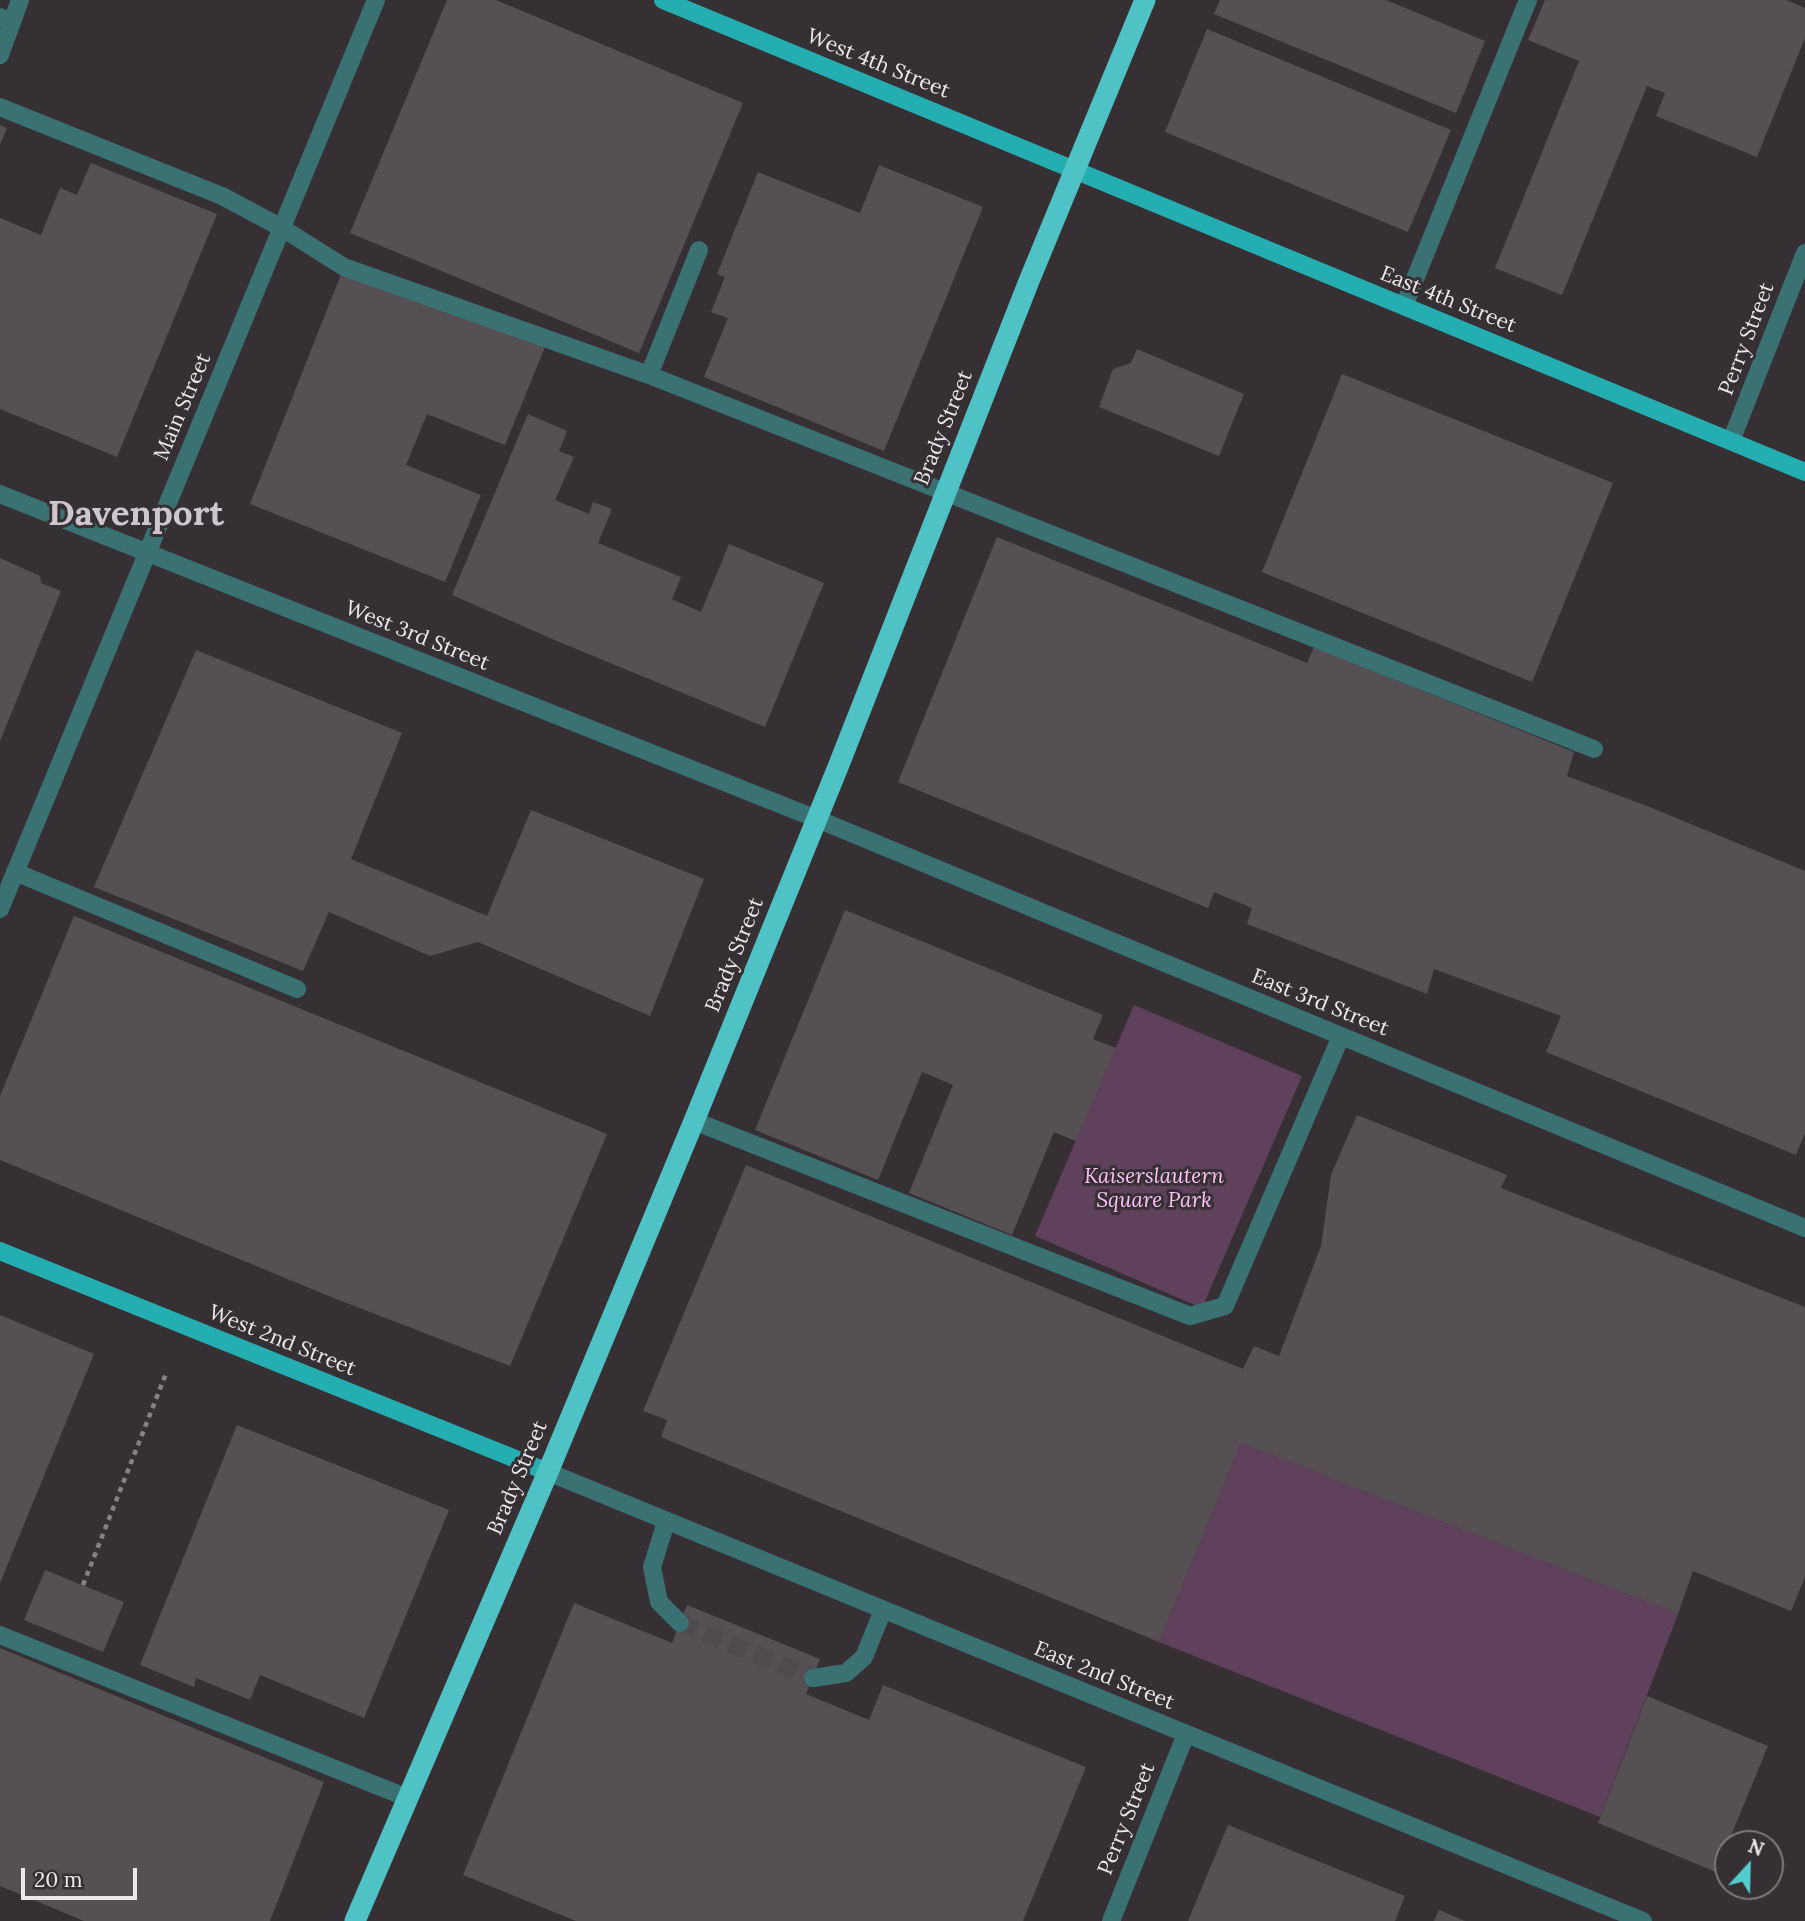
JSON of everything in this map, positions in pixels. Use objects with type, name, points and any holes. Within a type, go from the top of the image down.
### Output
[{"type":"highway","name":"Brady Street","points":[[355,1921],[548,1472],[694,1121],[817,820],[1074,170],[1145,0]]},
{"type":"main road","name":"West 4th Street","points":[[663,0],[1074,170]]},
{"type":"main road","name":"East 4th Street","points":[[1074,170],[1805,472]]},
{"type":"main road","name":"West 2nd Street","points":[[0,1251],[548,1472]]},
{"type":"street","points":[[0,55],[6,20],[20,0]]},
{"type":"street","name":"Main Street","points":[[0,909],[9,879],[376,0]]},
{"type":"street","points":[[1404,306],[1528,0]]},
{"type":"street","points":[[0,107],[222,197],[282,228],[344,267],[649,375],[1594,749]]},
{"type":"street","points":[[649,375],[699,250]]},
{"type":"street","name":"Perry Street","points":[[1731,442],[1805,253]]},
{"type":"street","name":"West 3rd Street","points":[[0,494],[817,820]]},
{"type":"street","name":"East 3rd Street","points":[[817,820],[1805,1228]]},
{"type":"street","points":[[9,879],[298,989]]},
{"type":"street","points":[[694,1121],[1190,1317],[1225,1306],[1341,1036]]},
{"type":"street","name":"East 2nd Street","points":[[548,1472],[1643,1921]]},
{"type":"street","points":[[666,1522],[652,1567],[659,1602],[680,1623]]},
{"type":"street","points":[[813,1678],[846,1673],[864,1657],[883,1610]]},
{"type":"street","points":[[0,1635],[408,1798]]},
{"type":"street","name":"Perry Street","points":[[1111,1921],[1186,1734]]},
{"type":"path","points":[[83,1586],[167,1371]]},
{"type":"green space","name":"Kaiserslautern Square Park","points":[[1134,1005],[1302,1076],[1202,1308],[1035,1236]]},
{"type":"green space","points":[[1241,1443],[1678,1614],[1600,1817],[1159,1642]]},
{"type":"building","points":[[447,0],[496,0],[743,103],[639,353],[350,233]]},
{"type":"building","points":[[1220,0],[1386,0],[1485,41],[1456,113],[1214,14]]},
{"type":"building","points":[[1545,0],[1786,0],[1805,8],[1805,38],[1757,157],[1656,116],[1665,93],[1647,86],[1562,295],[1495,268],[1579,61],[1528,40]]},
{"type":"building","points":[[1207,29],[1451,130],[1408,232],[1165,132]]},
{"type":"building","points":[[0,125],[7,128],[0,145]]},
{"type":"building","points":[[91,163],[217,214],[117,457],[0,409],[0,218],[41,235],[60,188],[77,195]]},
{"type":"building","points":[[879,165],[983,207],[884,451],[704,377],[728,318],[711,312],[725,277],[717,274],[758,172],[860,213]]},
{"type":"building","points":[[344,267],[545,347],[505,445],[427,414],[406,465],[481,495],[445,582],[250,504]]},
{"type":"building","points":[[1137,349],[1244,394],[1219,456],[1099,407],[1113,369],[1131,363]]},
{"type":"building","points":[[1342,374],[1613,483],[1532,682],[1262,572]]},
{"type":"building","points":[[528,414],[567,431],[559,451],[574,457],[555,500],[589,514],[593,502],[612,509],[598,543],[681,577],[672,599],[701,612],[729,544],[824,583],[765,727],[452,595]]},
{"type":"building","points":[[997,537],[1307,663],[1314,647],[1574,752],[1567,776],[1805,871],[1805,1133],[1796,1155],[1546,1052],[1561,1016],[1434,969],[1427,994],[1247,924],[1252,908],[1214,892],[1208,908],[898,782]]},
{"type":"building","points":[[0,558],[40,576],[41,583],[61,591],[0,741]]},
{"type":"building","points":[[196,650],[402,733],[351,859],[487,916],[531,810],[704,879],[650,1016],[478,942],[430,956],[329,912],[303,971],[94,887]]},
{"type":"building","points":[[845,910],[1103,1015],[1093,1039],[1116,1048],[1076,1141],[1054,1132],[1012,1235],[909,1193],[953,1085],[922,1072],[878,1180],[755,1130]]},
{"type":"building","points":[[74,916],[607,1134],[510,1366],[331,1297],[0,1160],[0,1096]]},
{"type":"building","points":[[1357,1115],[1507,1175],[1501,1188],[1805,1307],[1805,1577],[1791,1611],[1693,1571],[1678,1614],[1241,1443],[1159,1642],[661,1437],[667,1420],[643,1411],[746,1165],[1243,1369],[1254,1346],[1279,1356],[1321,1246],[1331,1175]]},
{"type":"building","points":[[0,1315],[94,1354],[0,1583]]},
{"type":"building","points":[[237,1425],[449,1510],[364,1718],[260,1675],[250,1700],[196,1678],[194,1687],[140,1665]]},
{"type":"building","points":[[45,1570],[124,1602],[103,1652],[24,1620]]},
{"type":"building","points":[[574,1603],[672,1643],[687,1605],[820,1659],[806,1694],[869,1720],[883,1685],[1086,1767],[1023,1921],[576,1921],[463,1875]]},
{"type":"building","points":[[0,1648],[324,1782],[270,1921],[84,1921],[0,1886]]},
{"type":"building","points":[[1647,1696],[1768,1746],[1733,1830],[1714,1830],[1714,1871],[1598,1823]]},
{"type":"building","points":[[1228,1825],[1405,1896],[1395,1921],[1188,1921]]},
{"type":"building","points":[[1439,1910],[1465,1921],[1434,1921]]},
{"type":"tunnel","points":[[680,1623],[813,1678]]},
{"type":"district","name":"Davenport","points":[[136,515]]}]
